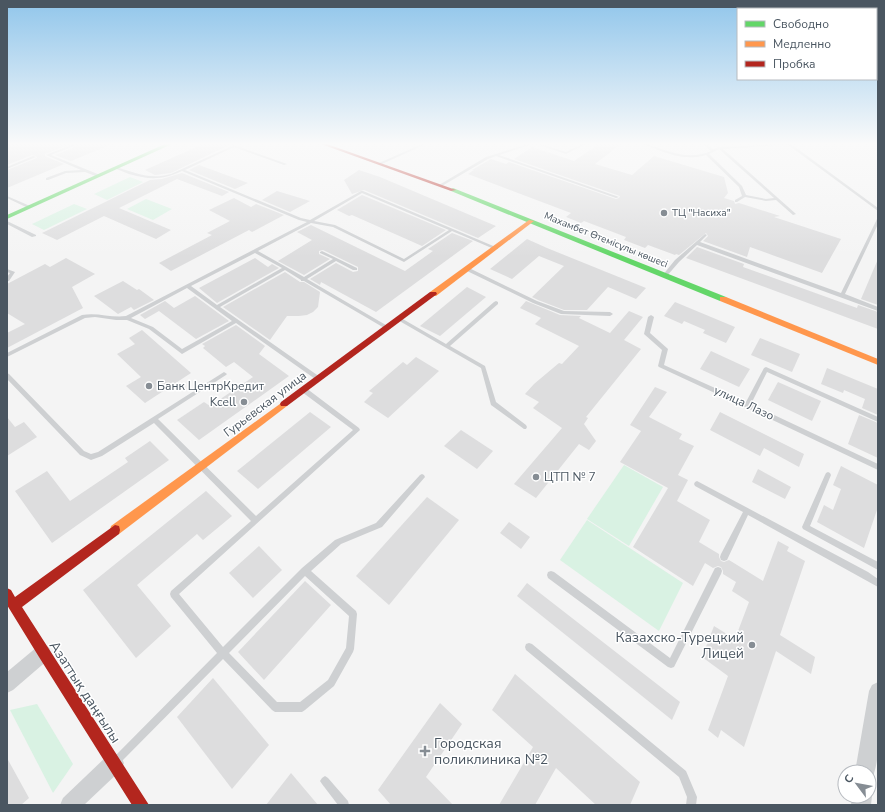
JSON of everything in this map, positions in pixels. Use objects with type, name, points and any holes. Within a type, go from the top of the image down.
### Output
[{"type":"main road","points":[[7,217],[86,182]]},
{"type":"main road","name":"Махамбет Өтемісұлы көшесі","points":[[433,182],[878,362]]},
{"type":"main road","name":"Гурьевская улица","points":[[14,605],[531,221]]},
{"type":"main road","name":"Азаттық даңғылы","points":[[7,594],[43,653],[141,805]]},
{"type":"street","points":[[7,684],[43,653]]},
{"type":"street","points":[[866,764],[878,691]]},
{"type":"street","points":[[70,805],[114,763]]},
{"type":"lane","points":[[211,182],[300,219],[334,226],[404,261],[451,230]]},
{"type":"lane","points":[[441,185],[446,182]]},
{"type":"lane","points":[[573,182],[617,197]]},
{"type":"lane","points":[[736,182],[741,187],[744,196]]},
{"type":"lane","points":[[758,182],[794,214]]},
{"type":"lane","points":[[840,182],[878,210]]},
{"type":"lane","points":[[7,355],[84,316],[94,314],[117,320],[126,318],[362,192],[496,248]]},
{"type":"lane","points":[[736,201],[744,196],[766,200],[777,199]]},
{"type":"lane","points":[[7,197],[29,207]]},
{"type":"lane","points":[[842,295],[876,221],[878,220]]},
{"type":"lane","points":[[7,222],[34,236]]},
{"type":"lane","points":[[664,276],[677,261],[706,235]]},
{"type":"lane","points":[[697,242],[878,309]]},
{"type":"lane","points":[[255,250],[284,269],[388,328]]},
{"type":"lane","points":[[322,252],[355,269]]},
{"type":"lane","points":[[303,280],[336,260]]},
{"type":"lane","points":[[217,307],[284,269]]},
{"type":"lane","points":[[467,269],[535,302],[563,313],[610,314]]},
{"type":"lane","points":[[7,270],[13,272],[7,280]]},
{"type":"lane","points":[[187,286],[318,379]]},
{"type":"lane","points":[[447,346],[496,303]]},
{"type":"lane","name":"улица Лазо","points":[[651,317],[647,334],[665,349],[661,366],[747,404],[878,467]]},
{"type":"lane","points":[[126,318],[151,328],[182,352],[236,321]]},
{"type":"lane","points":[[399,319],[483,367],[493,403],[524,427]]},
{"type":"lane","points":[[747,404],[766,369],[878,420]]},
{"type":"lane","points":[[7,375],[82,453],[91,457],[100,454],[224,374]]},
{"type":"lane","points":[[304,390],[357,430],[174,594],[223,653],[276,707],[302,707],[330,683],[350,649],[353,614],[306,571]]},
{"type":"lane","points":[[154,419],[256,521]]},
{"type":"lane","points":[[828,475],[806,527],[878,566]]},
{"type":"lane","points":[[114,763],[306,571],[338,542],[379,525],[422,477]]},
{"type":"lane","points":[[697,484],[878,583]]},
{"type":"lane","points":[[724,557],[747,511]]},
{"type":"lane","points":[[551,575],[671,664],[718,571]]},
{"type":"lane","points":[[529,647],[683,774],[692,797],[692,805]]},
{"type":"lane","points":[[325,781],[344,805]]},
{"type":"green space","points":[[120,182],[143,182],[107,200],[94,194]]},
{"type":"green space","points":[[146,199],[172,209],[153,220],[127,209]]},
{"type":"green space","points":[[74,204],[87,209],[44,230],[32,224]]},
{"type":"green space","points":[[624,465],[663,487],[629,546],[587,519]]},
{"type":"green space","points":[[587,520],[683,583],[659,631],[560,560]]},
{"type":"green space","points":[[37,704],[73,764],[53,793],[10,710]]},
{"type":"building","points":[[7,182],[22,182],[7,188]]},
{"type":"building","points":[[146,182],[171,182],[119,208],[171,230],[156,239],[104,216],[57,240],[42,233]]},
{"type":"building","points":[[185,182],[204,182],[229,192],[222,196]]},
{"type":"building","points":[[218,182],[248,183],[235,189]]},
{"type":"building","points":[[345,182],[392,182],[496,226],[478,238],[364,190],[352,194]]},
{"type":"building","points":[[489,182],[567,182],[616,199],[620,196],[580,182],[725,182],[728,193],[724,198],[734,201],[735,204],[739,203],[780,216],[774,217],[841,239],[822,273],[750,247],[747,257],[703,241],[708,236],[706,233],[679,255],[675,255],[648,245],[645,248],[624,240],[626,237],[584,221],[581,223],[566,217],[571,213]]},
{"type":"building","points":[[277,191],[310,201],[290,212],[262,200]]},
{"type":"building","points":[[362,195],[446,230],[422,246],[352,215],[349,216],[337,210]]},
{"type":"building","points":[[234,198],[251,207],[256,204],[284,215],[252,232],[249,230],[171,271],[159,263],[212,235],[207,233],[230,221],[209,210]]},
{"type":"building","points":[[311,225],[405,271],[433,251],[428,249],[452,233],[473,241],[376,312],[321,282],[320,285],[310,279],[336,263],[353,272],[358,271],[358,267],[323,250],[319,251],[319,254],[330,259],[304,275],[278,261],[312,240],[297,232]]},
{"type":"building","points":[[527,239],[646,288],[636,299],[608,287],[587,310],[564,310],[538,300],[532,297],[564,266],[539,256],[512,279],[490,269]]},
{"type":"building","points":[[697,247],[744,264],[743,267],[857,308],[858,305],[878,312],[878,329],[686,258]]},
{"type":"building","points":[[66,258],[95,274],[72,287],[83,308],[7,348],[7,333],[25,324],[7,313],[7,284],[45,264],[50,267]]},
{"type":"building","points":[[255,258],[268,267],[272,264],[279,268],[217,303],[199,288]]},
{"type":"building","points":[[878,259],[878,305],[861,299]]},
{"type":"building","points":[[285,272],[300,282],[304,282],[320,292],[318,307],[307,315],[287,316],[270,340],[223,307]]},
{"type":"building","points":[[123,281],[137,290],[139,289],[154,300],[134,310],[131,307],[118,314],[94,296]]},
{"type":"building","points":[[467,287],[486,297],[440,336],[420,326]]},
{"type":"building","points":[[195,296],[229,321],[196,339],[159,311],[145,319],[140,315],[165,301],[174,308]]},
{"type":"building","points":[[526,301],[560,315],[581,316],[579,318],[610,333],[629,311],[643,317],[624,340],[641,349],[586,417],[588,418],[584,424],[596,441],[589,450],[579,444],[536,498],[514,484],[562,428],[533,408],[539,402],[525,394],[534,384],[559,363],[562,364],[579,346],[535,324],[541,318],[520,308]]},
{"type":"building","points":[[675,302],[735,327],[726,343],[703,333],[705,330],[684,321],[682,324],[664,316]]},
{"type":"building","points":[[236,325],[265,346],[259,354],[289,376],[199,440],[177,420],[204,402],[210,406],[253,377],[234,362],[226,367],[203,348],[205,346],[202,344]]},
{"type":"building","points":[[142,330],[191,373],[145,403],[126,386],[141,377],[117,354],[135,344],[129,338]]},
{"type":"building","points":[[760,338],[800,354],[792,372],[751,355]]},
{"type":"building","points":[[711,351],[750,369],[739,387],[700,369]]},
{"type":"building","points":[[416,357],[439,371],[388,418],[364,402],[373,393],[369,391],[403,362],[407,365]]},
{"type":"building","points":[[827,368],[878,389],[878,415],[862,408],[865,399],[844,390],[843,393],[821,384]]},
{"type":"building","points":[[778,382],[821,401],[812,421],[768,400]]},
{"type":"building","points":[[655,387],[667,392],[649,417],[682,434],[679,439],[694,446],[678,475],[688,480],[677,501],[710,520],[699,542],[719,554],[721,561],[724,562],[729,560],[763,581],[778,541],[789,547],[787,551],[805,561],[780,635],[815,657],[811,674],[776,651],[744,747],[721,730],[718,738],[708,730],[728,676],[702,657],[714,626],[735,639],[749,602],[732,591],[736,582],[723,574],[721,567],[718,566],[713,568],[705,563],[693,586],[633,547],[668,488],[620,462],[641,431],[630,425]]},
{"type":"building","points":[[310,412],[331,427],[258,489],[237,471]]},
{"type":"building","points":[[720,412],[804,454],[799,467],[764,448],[760,456],[710,430]]},
{"type":"building","points":[[859,415],[878,423],[878,458],[848,444]]},
{"type":"building","points":[[7,417],[15,427],[24,422],[37,437],[7,456]]},
{"type":"building","points":[[461,430],[493,451],[477,469],[444,446]]},
{"type":"building","points":[[150,441],[169,460],[52,543],[15,491],[47,471],[70,501],[128,462],[125,458]]},
{"type":"building","points":[[841,466],[878,485],[878,507],[864,548],[817,522],[824,505],[833,510],[841,489],[833,485]]},
{"type":"building","points":[[758,469],[791,487],[785,499],[752,482]]},
{"type":"building","points":[[206,491],[232,516],[203,540],[197,534],[137,585],[171,626],[136,658],[83,590]]},
{"type":"building","points":[[427,497],[459,520],[389,605],[356,576]]},
{"type":"building","points":[[509,522],[530,537],[521,549],[500,533]]},
{"type":"building","points":[[259,546],[282,570],[253,598],[229,573]]},
{"type":"building","points":[[305,581],[331,605],[264,680],[238,652]]},
{"type":"building","points":[[527,583],[680,702],[672,720],[517,596]]},
{"type":"building","points":[[515,674],[640,782],[630,805],[596,805],[556,768],[535,805],[499,805],[533,747],[492,710]]},
{"type":"building","points":[[213,678],[269,745],[232,789],[177,717]]},
{"type":"building","name":"Городская поликлиника №2","points":[[440,703],[462,724],[426,777],[453,805],[391,805],[378,790]]},
{"type":"building","points":[[7,758],[29,798],[21,805],[7,805]]},
{"type":"building","points":[[291,773],[318,805],[266,805]]},
{"type":"traffic: fast","points":[[7,217],[85,182]]},
{"type":"traffic: fast","points":[[453,190],[723,299]]},
{"type":"traffic: slow","points":[[433,294],[531,221]]},
{"type":"traffic: slow","points":[[723,299],[878,362]]},
{"type":"traffic: slow","points":[[115,530],[284,404]]},
{"type":"traffic: jam","points":[[430,182],[453,190]]},
{"type":"traffic: jam","points":[[284,404],[433,294]]},
{"type":"traffic: jam","points":[[14,605],[115,530]]},
{"type":"traffic: jam","points":[[7,594],[43,653],[141,805]]},
{"type":"place","name":"ТЦ \"Насиха\"","points":[[664,213]]},
{"type":"place","name":"Банк ЦентрКредит","points":[[149,386]]},
{"type":"place","name":"Kcell","points":[[244,402]]},
{"type":"place","name":"ЦТП № 7","points":[[536,477]]},
{"type":"place","name":"Казахско-Турецкий Лицей","points":[[752,645]]},
{"type":"place","name":"Городская поликлиника №2","points":[[425,751]]}]
